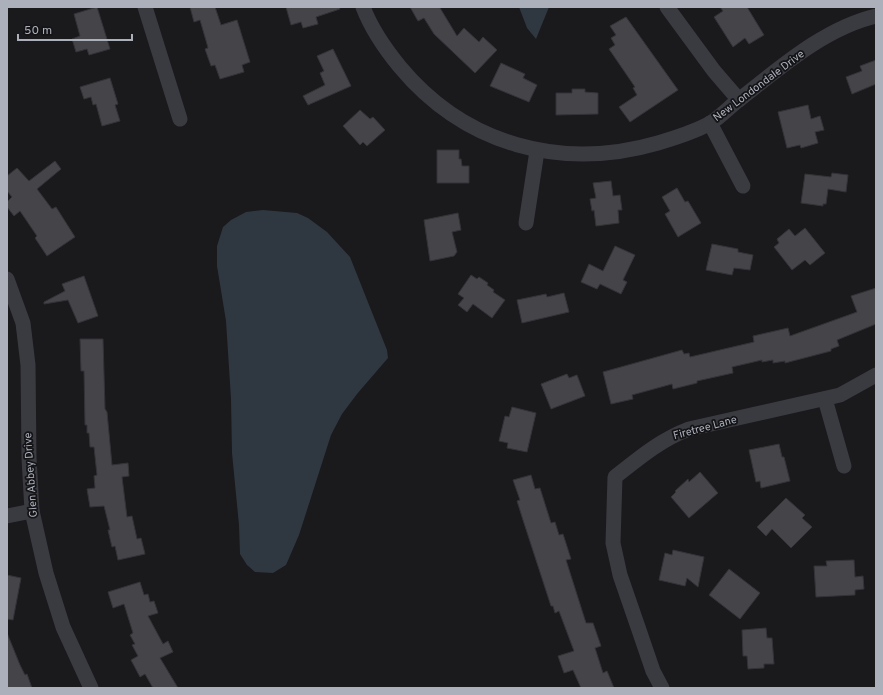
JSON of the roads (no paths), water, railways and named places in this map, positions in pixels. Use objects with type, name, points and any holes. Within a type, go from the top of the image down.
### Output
[{"type":"street","points":[[145,7],[180,119]]},
{"type":"street","name":"New Londondale Drive","points":[[363,7],[378,35],[393,58],[427,96],[443,109],[482,132],[537,151],[584,155],[633,150],[680,136],[710,123],[823,38],[855,23],[876,16]]},
{"type":"street","points":[[667,7],[714,71],[739,100]]},
{"type":"street","points":[[710,123],[743,186]]},
{"type":"street","points":[[526,224],[537,151]]},
{"type":"street","name":"Glen Abbey Drive","points":[[7,279],[23,324],[28,365],[29,458],[32,511],[46,573],[63,628],[91,688]]},
{"type":"street","name":"Firetree Lane","points":[[662,688],[653,670],[620,575],[613,543],[615,477],[651,448],[669,437],[689,429],[840,395],[876,375]]},
{"type":"street","points":[[825,399],[844,466]]},
{"type":"street","points":[[7,516],[32,511]]}]
